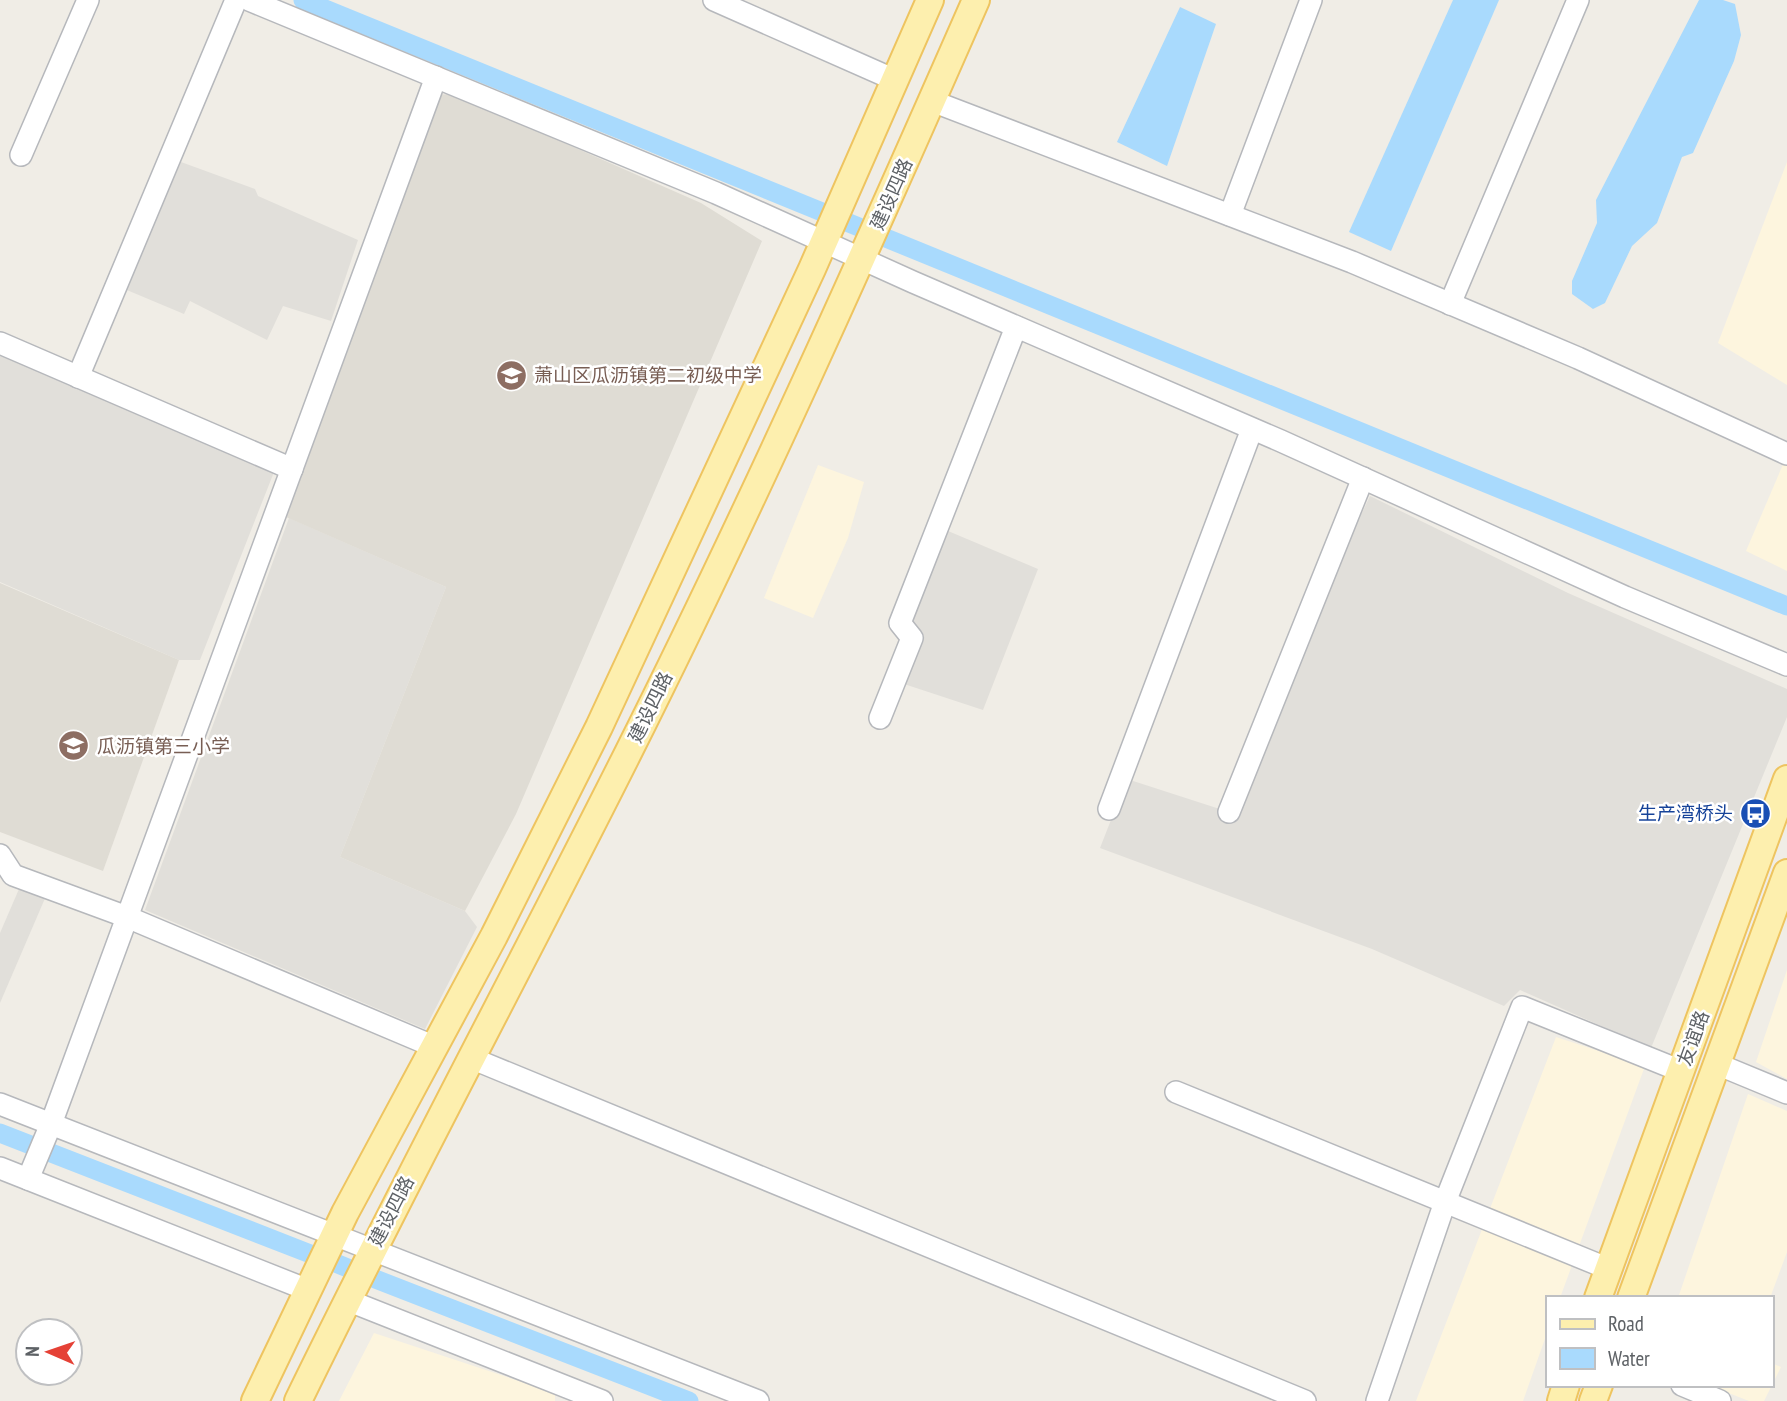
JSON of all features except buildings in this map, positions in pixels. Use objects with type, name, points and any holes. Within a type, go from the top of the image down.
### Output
[{"type":"main road","name":"建设四路","points":[[255,1401],[335,1235],[494,936],[599,727],[830,228],[930,0]]},
{"type":"main road","name":"建设四路","points":[[298,1401],[372,1249],[630,748],[869,244],[976,0]]},
{"type":"main road","name":"友谊路","points":[[1599,1296],[1787,779]]},
{"type":"main road","name":"友谊路","points":[[1632,1296],[1787,873]]},
{"type":"street","points":[[21,155],[88,0]]},
{"type":"street","points":[[78,377],[236,0]]},
{"type":"street","points":[[249,0],[716,193],[1626,597],[1787,665]]},
{"type":"street","points":[[714,0],[895,80]]},
{"type":"street","points":[[1230,215],[1311,0]]},
{"type":"street","points":[[1450,304],[1578,0]]},
{"type":"street","points":[[28,1178],[51,1125],[436,77]]},
{"type":"street","points":[[932,101],[1230,215],[1450,304],[1578,358],[1787,454]]},
{"type":"street","points":[[880,718],[912,638],[900,623],[1016,327]]},
{"type":"street","points":[[0,343],[292,469]]},
{"type":"street","points":[[1109,809],[1252,429]]},
{"type":"street","points":[[1229,812],[1363,478]]},
{"type":"street","points":[[0,855],[13,875],[127,917],[435,1047]]},
{"type":"street","points":[[1377,1401],[1446,1202],[1522,1007],[1681,1071]]},
{"type":"street","points":[[471,1058],[1305,1401]]},
{"type":"street","points":[[1717,1064],[1787,1093]]},
{"type":"street","points":[[1176,1092],[1609,1269]]},
{"type":"street","points":[[0,1104],[758,1401]]},
{"type":"street","points":[[0,1168],[308,1290]]},
{"type":"street","points":[[347,1300],[574,1396],[602,1401]]},
{"type":"street","points":[[1687,1387],[1720,1401]]},
{"type":"shaded area","name":"萧山区瓜沥镇第二初级中学","points":[[453,94],[701,203],[762,241],[516,814],[465,911],[340,857],[446,587],[270,510],[414,104],[430,95]]},
{"type":"shaded area","points":[[181,162],[255,189],[258,196],[358,240],[331,321],[283,306],[267,340],[190,301],[184,314],[122,288]]},
{"type":"shaded area","points":[[1787,162],[1787,385],[1718,343]]},
{"type":"shaded area","points":[[0,351],[274,472],[200,660],[179,660],[0,582]]},
{"type":"shaded area","points":[[1787,455],[1787,571],[1746,551]]},
{"type":"shaded area","points":[[818,465],[864,482],[848,538],[813,618],[764,598]]},
{"type":"shaded area","points":[[1370,496],[1568,593],[1787,689],[1787,717],[1651,1048],[1520,990],[1504,1006],[1372,949],[1100,848],[1127,779],[1229,812],[1280,685]]},
{"type":"shaded area","points":[[289,518],[446,587],[340,857],[465,911],[477,927],[425,1029],[145,910]]},
{"type":"shaded area","points":[[948,531],[1038,569],[983,710],[904,684],[909,623]]},
{"type":"shaded area","name":"瓜沥镇第三小学","points":[[0,583],[179,660],[103,871],[0,832]]},
{"type":"shaded area","points":[[19,889],[46,896],[0,1003],[0,933]]},
{"type":"shaded area","points":[[1787,970],[1787,1079],[1756,1062]]},
{"type":"shaded area","points":[[1556,1037],[1645,1066],[1561,1296],[1546,1296],[1546,1336],[1523,1401],[1416,1401]]},
{"type":"shaded area","points":[[1748,1094],[1787,1111],[1787,1252],[1771,1296],[1679,1296]]},
{"type":"shaded area","points":[[374,1333],[555,1393],[555,1401],[339,1401]]},
{"type":"shaded area","points":[[1773,1364],[1781,1367],[1773,1383]]},
{"type":"shaded area","points":[[1713,1387],[1771,1387],[1764,1401],[1749,1401]]},
{"type":"water","points":[[1453,0],[1499,0],[1391,251],[1349,232]]},
{"type":"water","points":[[1699,0],[1723,0],[1735,4],[1741,35],[1734,61],[1693,153],[1682,157],[1657,223],[1632,246],[1605,303],[1593,309],[1572,294],[1572,281],[1597,223],[1596,200]]},
{"type":"water","points":[[1180,7],[1216,24],[1167,166],[1117,142]]},
{"type":"waterway","points":[[303,0],[1787,606]]},
{"type":"waterway","points":[[0,1133],[313,1255]]},
{"type":"waterway","points":[[333,1262],[350,1269]]},
{"type":"waterway","points":[[370,1277],[689,1401]]},
{"type":"place","name":"萧山区瓜沥镇第二初级中学","points":[[511,375]]},
{"type":"place","name":"瓜沥镇第三小学","points":[[74,746]]},
{"type":"place","name":"生产湾桥头","points":[[1756,813]]}]
